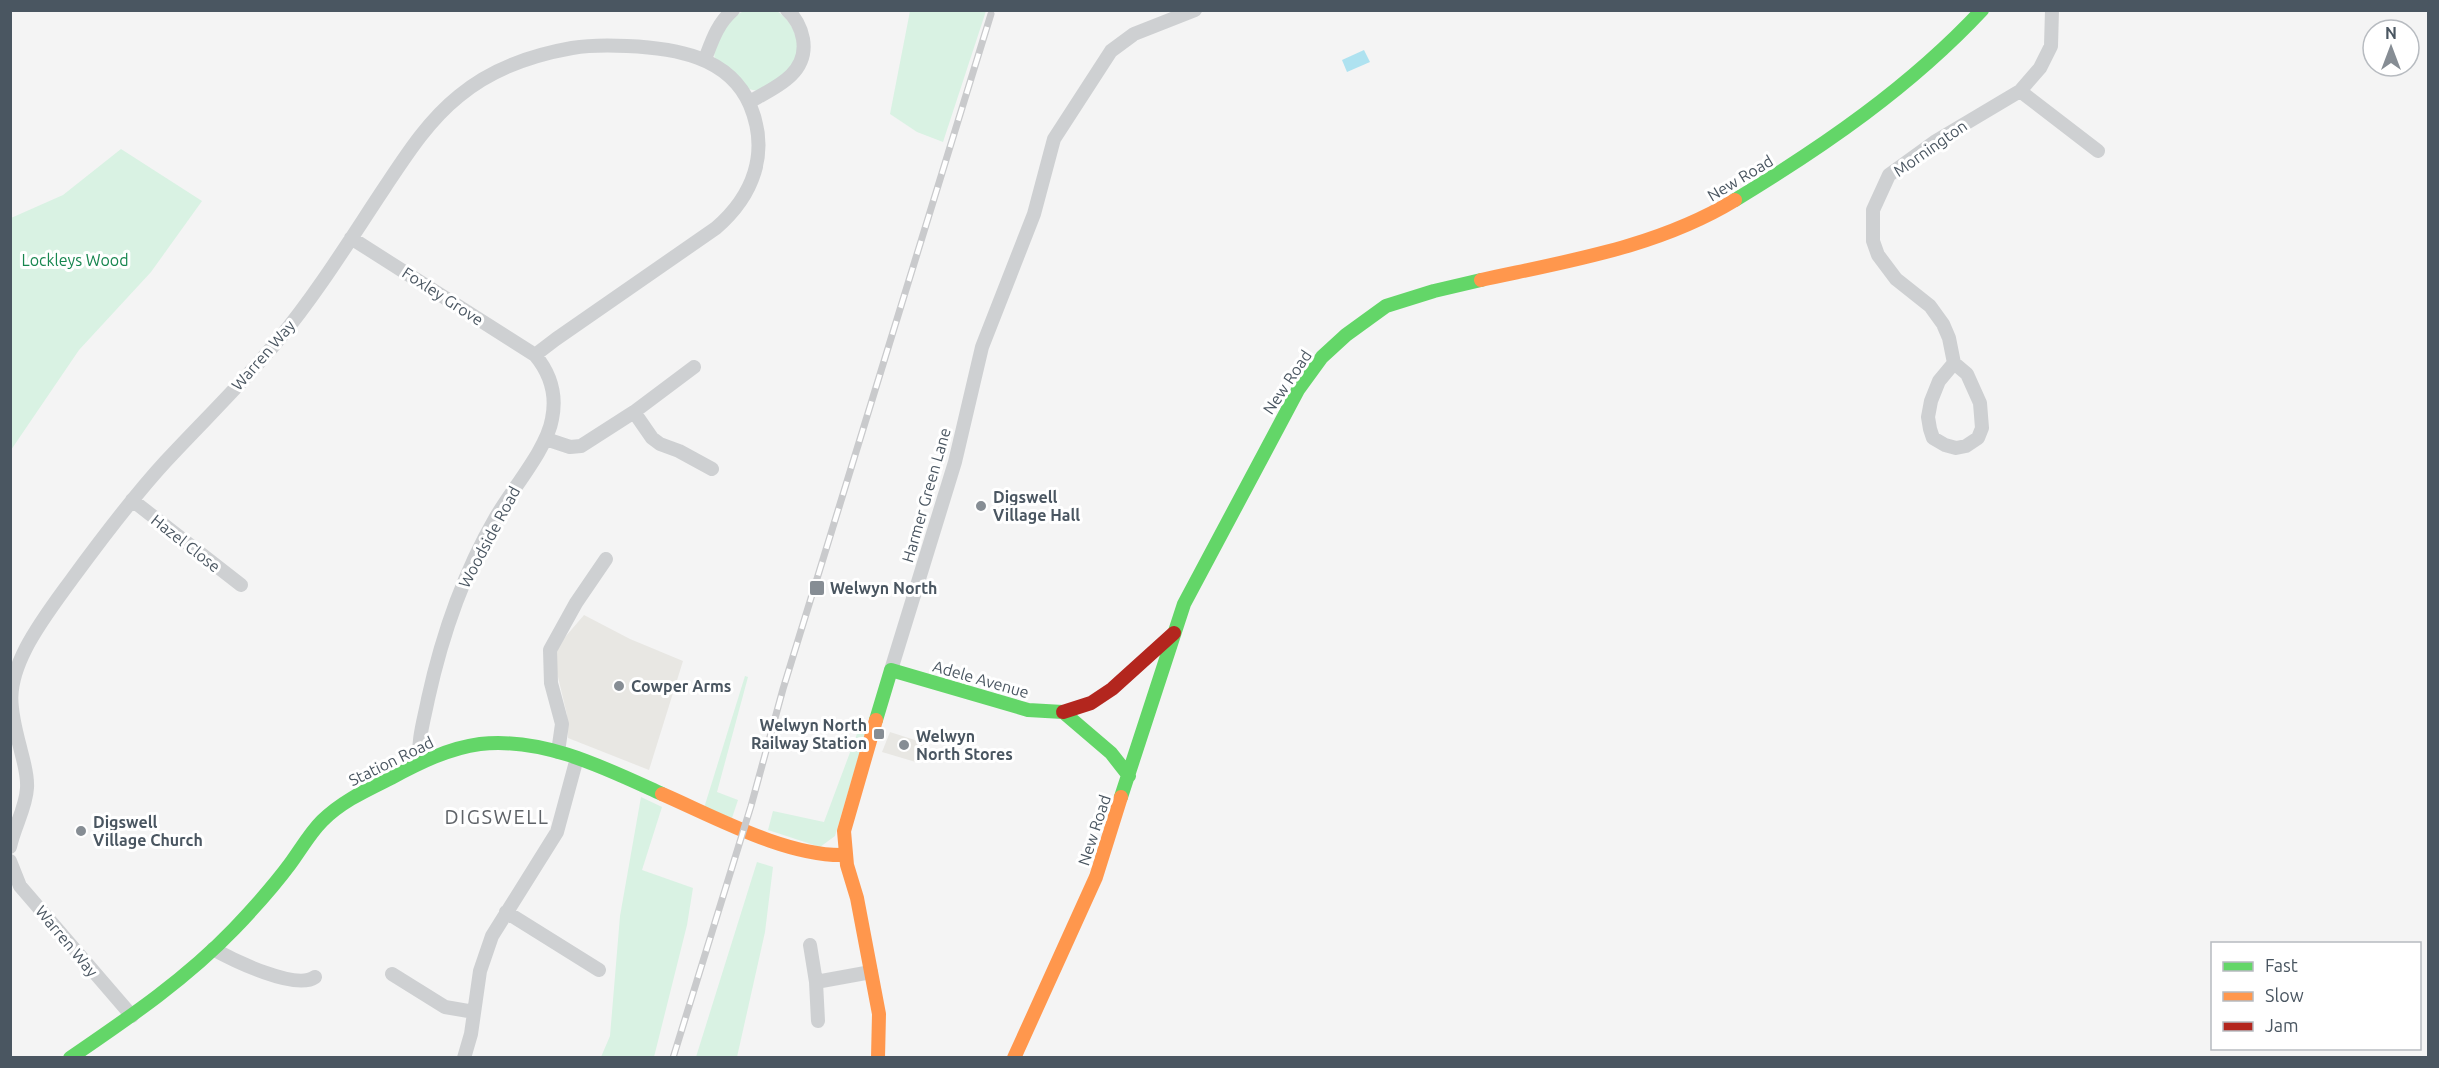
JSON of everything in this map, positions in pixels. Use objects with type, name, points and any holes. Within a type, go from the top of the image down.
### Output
[{"type":"street","points":[[705,59],[715,32],[733,10]]},
{"type":"street","points":[[749,102],[782,84],[801,62],[804,51],[803,36],[787,10]]},
{"type":"street","name":"Harmer Green Lane","points":[[878,1058],[879,1014],[845,855],[844,831],[955,462],[982,347],[1035,214],[1054,139],[1111,51],[1134,34],[1195,10]]},
{"type":"street","name":"New Road","points":[[1014,1058],[1096,877],[1184,604],[1286,411],[1298,390],[1323,357],[1346,335],[1386,306],[1434,291],[1637,245],[1711,215],[1777,175],[1895,92],[1955,39],[1982,10]]},
{"type":"street","name":"Mornington","points":[[1954,363],[1939,381],[1931,402],[1929,417],[1933,438],[1956,448],[1966,446],[1978,438],[1982,428],[1980,403],[1967,374],[1954,363],[1949,338],[1943,324],[1930,306],[1896,279],[1878,255],[1873,241],[1873,210],[1889,175],[1936,141],[2020,91],[2040,68],[2051,46],[2052,10]]},
{"type":"street","name":"Warren Way","points":[[10,847],[27,788],[25,769],[14,727],[11,686],[18,664],[40,624],[110,527],[279,339],[351,238],[413,145],[436,117],[459,96],[482,80],[513,64],[574,47],[600,45],[669,49],[705,59],[730,77],[749,102],[758,140],[755,171],[750,187],[731,215],[716,228],[535,355]]},
{"type":"street","points":[[2020,91],[2098,151]]},
{"type":"street","name":"Foxley Grove","points":[[351,238],[535,355]]},
{"type":"street","name":"Woodside Road","points":[[420,762],[419,747],[437,655],[454,606],[472,561],[496,516],[546,439],[552,419],[553,393],[545,368],[535,355]]},
{"type":"street","points":[[546,439],[570,447],[581,446],[634,412],[694,367]]},
{"type":"street","points":[[634,412],[652,438],[660,444],[679,451],[712,469]]},
{"type":"street","name":"Hazel Close","points":[[132,501],[241,585]]},
{"type":"street","points":[[558,752],[562,724],[550,683],[550,650],[576,603],[606,559]]},
{"type":"street","name":"Adele Avenue","points":[[891,670],[1028,710],[1063,712],[1091,703],[1112,689],[1174,632]]},
{"type":"street","points":[[1063,712],[1111,753],[1129,776]]},
{"type":"street","name":"Station Road","points":[[70,1058],[132,1016],[213,949],[262,899],[321,821],[338,806],[420,762],[455,749],[484,744],[521,745],[558,752],[776,842],[826,856],[845,855]]},
{"type":"street","points":[[464,1058],[471,1034],[483,962],[492,936],[557,831],[577,758]]},
{"type":"street","name":"Warren Way","points":[[10,861],[20,886],[132,1016]]},
{"type":"street","points":[[506,912],[599,970]]},
{"type":"street","points":[[810,945],[816,982],[818,1021]]},
{"type":"street","points":[[213,949],[230,958],[283,978],[303,981],[315,977]]},
{"type":"street","points":[[816,982],[871,972]]},
{"type":"street","points":[[392,974],[445,1007],[474,1012]]},
{"type":"shaded area","points":[[584,615],[630,639],[683,661],[649,770],[568,738],[567,715],[554,660],[560,643]]},
{"type":"shaded area","points":[[890,732],[924,743],[919,763],[882,752]]},
{"type":"green space","points":[[744,11],[777,11],[789,22],[798,46],[795,62],[790,70],[758,91],[748,89],[715,59],[715,46],[722,31],[732,19]]},
{"type":"green space","points":[[910,11],[986,11],[943,142],[917,132],[890,114]]},
{"type":"green space","name":"Lockleys Wood","points":[[121,149],[202,201],[151,272],[79,350],[11,450],[11,218],[63,195]]},
{"type":"green space","points":[[745,676],[748,677],[717,792],[738,800],[732,818],[704,808]]},
{"type":"green space","points":[[861,723],[868,725],[835,836],[820,847],[768,830],[773,811],[824,822]]},
{"type":"green space","points":[[641,797],[662,807],[642,870],[693,888],[687,925],[654,1057],[601,1057],[610,1036],[620,916]]},
{"type":"green space","points":[[757,862],[773,867],[765,932],[737,1057],[696,1057]]},
{"type":"water","points":[[1364,50],[1370,62],[1347,72],[1342,60]]},
{"type":"railway","points":[[673,1058],[751,806],[783,689],[991,14]]},
{"type":"traffic: fast","points":[[1735,200],[1865,114],[1926,65],[1982,10]]},
{"type":"traffic: fast","points":[[1121,797],[1184,604],[1298,390],[1322,357],[1346,335],[1386,306],[1481,280]]},
{"type":"traffic: fast","points":[[876,720],[891,670],[1028,710],[1063,712],[1111,753],[1129,776]]},
{"type":"traffic: fast","points":[[70,1058],[155,998],[215,948],[270,889],[313,831],[330,814],[355,796],[423,762],[457,749],[480,744],[527,745],[574,757],[662,794]]},
{"type":"traffic: slow","points":[[1481,280],[1579,259],[1644,241],[1675,230],[1735,200]]},
{"type":"traffic: slow","points":[[876,720],[844,831],[847,865],[857,898],[879,1014],[878,1058]]},
{"type":"traffic: slow","points":[[662,794],[776,843],[799,850],[845,855]]},
{"type":"traffic: slow","points":[[1014,1058],[1096,877],[1121,797]]},
{"type":"traffic: jam","points":[[1063,712],[1091,703],[1112,689],[1174,633]]},
{"type":"place","name":"Digswell Village Hall","points":[[981,506]]},
{"type":"place","name":"Welwyn North","points":[[817,588]]},
{"type":"place","name":"Cowper Arms","points":[[619,686]]},
{"type":"place","name":"Welwyn North Railway Station","points":[[879,734]]},
{"type":"place","name":"Welwyn North Stores","points":[[904,745]]},
{"type":"place","name":"Digswell Village Church","points":[[81,831]]},
{"type":"district","name":"DIGSWELL","points":[[497,817]]}]
